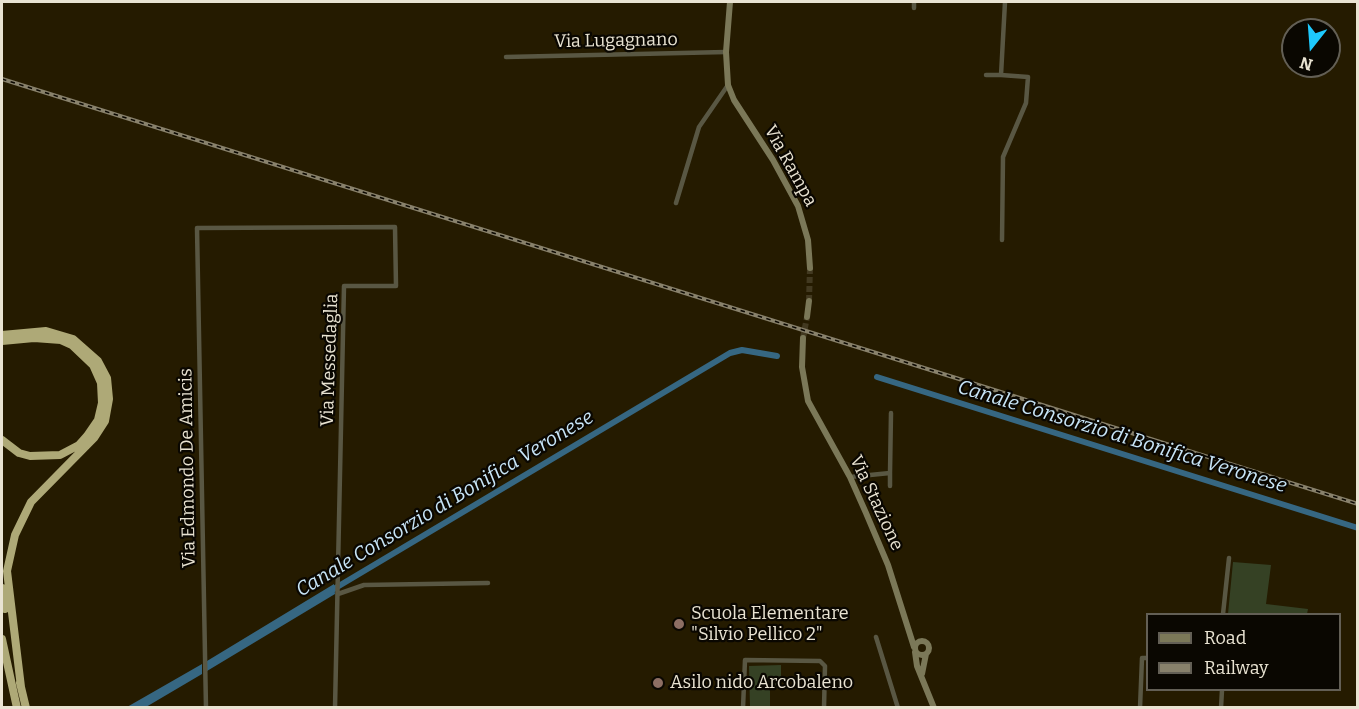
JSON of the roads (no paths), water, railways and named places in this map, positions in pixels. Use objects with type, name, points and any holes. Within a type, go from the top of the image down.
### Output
[{"type":"highway","points":[[2,335],[45,331],[73,339],[98,361],[107,378],[109,399],[105,421],[94,438],[31,502],[15,535],[7,571],[21,687]]},
{"type":"highway","points":[[2,341],[34,338],[61,340],[72,345],[93,365],[101,383],[102,403],[98,420],[87,435],[79,445],[60,456],[30,456],[19,453],[2,440]]},
{"type":"highway","points":[[2,588],[26,708]]},
{"type":"highway","points":[[2,639],[17,708]]},
{"type":"street","name":"Via Rampa","points":[[730,2],[726,52],[728,85],[734,100],[773,160],[798,207],[808,240],[810,268]]},
{"type":"street","points":[[1000,75],[1005,2]]},
{"type":"street","name":"Via Lugagnano","points":[[506,57],[726,52]]},
{"type":"street","points":[[986,75],[1028,77],[1026,103],[1003,157],[1002,240]]},
{"type":"street","points":[[676,203],[699,128],[728,85]]},
{"type":"street","name":"Via Messedaglia","points":[[197,228],[396,226],[396,286],[344,286],[335,708]]},
{"type":"street","name":"Via Edmondo De Amicis","points":[[197,228],[206,708]]},
{"type":"street","points":[[807,317],[809,301]]},
{"type":"street","name":"Via Stazione","points":[[803,338],[802,367],[808,401],[850,477],[888,565],[922,678],[934,708]]},
{"type":"street","points":[[890,486],[891,413]]},
{"type":"street","points":[[850,477],[890,473]]},
{"type":"street","points":[[1224,613],[1229,558]]},
{"type":"street","points":[[338,594],[364,585],[488,583]]},
{"type":"street","name":"Via Stazione","points":[[906,621],[928,646],[922,678]]},
{"type":"street","points":[[876,638],[898,708]]},
{"type":"street","points":[[922,641],[915,649],[919,655],[926,654]]},
{"type":"street","points":[[1140,708],[1145,658]]},
{"type":"street","points":[[743,708],[745,660],[820,661],[825,666],[824,708]]},
{"type":"street","points":[[1221,708],[1222,691]]},
{"type":"water","points":[[334,584],[335,594],[207,671],[207,661]]},
{"type":"water","points":[[202,664],[202,674],[146,707],[127,707]]},
{"type":"waterway","name":"Canale Consorzio di Bonifica Veronese","points":[[327,593],[730,353],[742,350],[777,356]]},
{"type":"waterway","name":"Canale Consorzio di Bonifica Veronese","points":[[877,377],[1358,528]]},
{"type":"tunnel","points":[[809,301],[810,268]]},
{"type":"tunnel","points":[[803,338],[807,317]]},
{"type":"railway","points":[[2,79],[1358,504]]},
{"type":"place","name":"Scuola Elementare \"Silvio Pellico 2\"","points":[[679,624]]},
{"type":"place","name":"Asilo nido Arcobaleno","points":[[658,683]]}]
